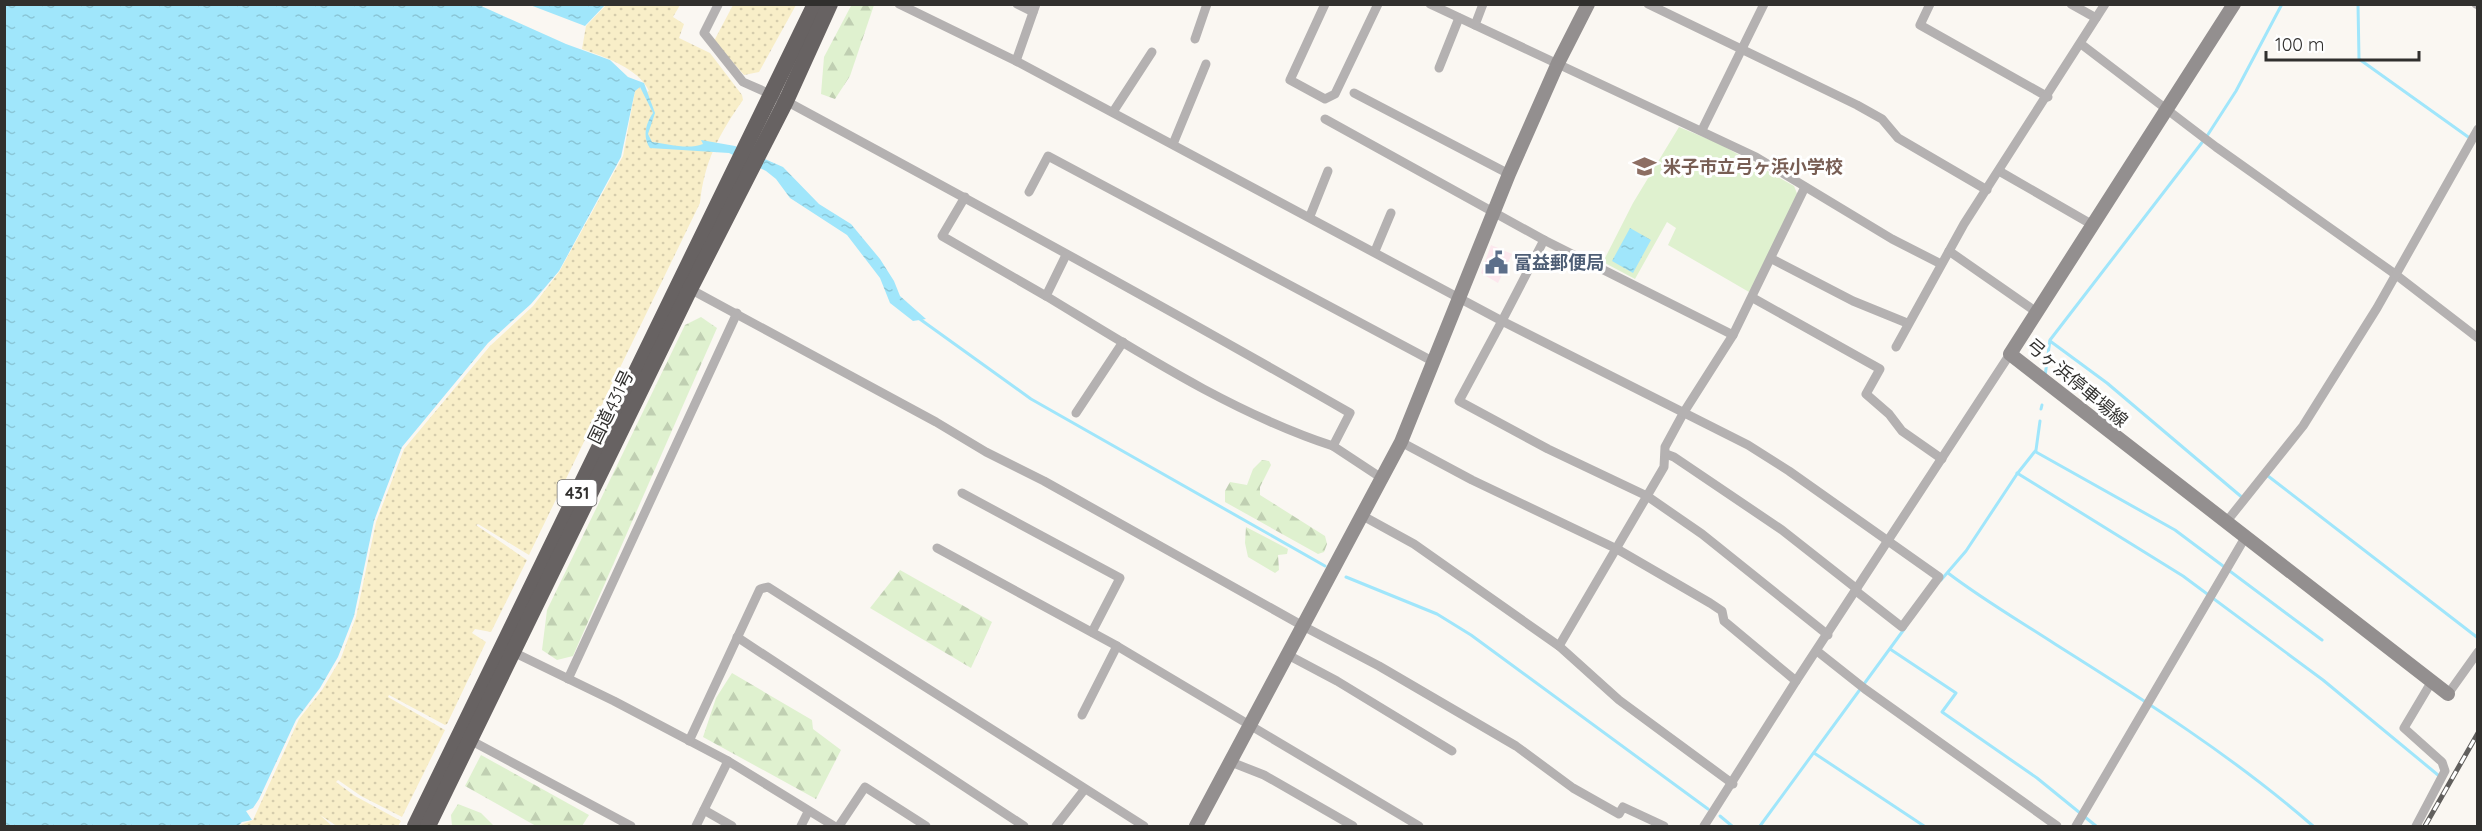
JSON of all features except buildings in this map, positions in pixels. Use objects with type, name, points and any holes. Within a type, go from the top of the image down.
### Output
[{"type":"highway","name":"国道431号","points":[[779,97],[815,4]]},
{"type":"highway","name":"国道431号","points":[[428,826],[470,740],[508,650],[749,157],[830,4]]},
{"type":"highway","name":"国道431号","points":[[415,826],[508,650],[690,289],[749,157]]},
{"type":"main road","points":[[1200,825],[1231,762],[1401,442],[1509,174],[1557,63],[1588,4]]},
{"type":"main road","name":"弓ヶ浜停車場線","points":[[2234,4],[2035,311],[2010,354],[2125,446],[2227,521],[2448,694]]},
{"type":"street","points":[[899,4],[1016,61],[1376,251],[1502,321],[1684,412],[1789,471],[1939,577],[1902,627],[1782,530],[1674,457],[1666,454]]},
{"type":"street","points":[[1016,61],[1035,8],[1017,4]]},
{"type":"street","points":[[1195,39],[1207,4]]},
{"type":"street","points":[[1325,4],[1290,80],[1325,99],[1335,94],[1378,4]]},
{"type":"street","points":[[1430,4],[1756,157],[1941,264]]},
{"type":"street","points":[[1475,25],[1483,4]]},
{"type":"street","points":[[1648,4],[1857,105],[1882,119],[1898,138],[1987,190]]},
{"type":"street","points":[[1702,130],[1764,4]]},
{"type":"street","points":[[1930,4],[1920,25],[2048,97]]},
{"type":"street","points":[[2071,4],[2096,18]]},
{"type":"street","points":[[1896,347],[1941,264],[2105,4]]},
{"type":"street","points":[[718,5],[704,33],[743,82],[779,97],[965,197],[1066,255],[1146,296],[1350,413],[1334,447]]},
{"type":"street","points":[[1439,68],[1459,18]]},
{"type":"street","points":[[2081,44],[2395,274],[2478,338]]},
{"type":"street","points":[[1113,112],[1152,52]]},
{"type":"street","points":[[1173,144],[1206,64]]},
{"type":"street","points":[[1354,93],[1509,174]]},
{"type":"street","points":[[1325,119],[1544,240],[1733,335]]},
{"type":"street","points":[[2227,521],[2303,426],[2395,274],[2478,129]]},
{"type":"street","points":[[1029,192],[1048,156],[1434,362]]},
{"type":"street","points":[[1310,216],[1328,171]]},
{"type":"street","points":[[2000,171],[2091,224]]},
{"type":"street","points":[[1559,646],[1665,467],[1665,447],[1753,298],[1805,187]]},
{"type":"street","points":[[965,197],[942,236],[1122,342],[1274,425],[1334,447],[1383,479]]},
{"type":"street","points":[[1376,251],[1391,213]]},
{"type":"street","points":[[1544,240],[1459,401],[1548,449],[1647,496],[1702,534],[1828,635]]},
{"type":"street","points":[[1949,251],[2035,311]]},
{"type":"street","points":[[1046,296],[1066,255]]},
{"type":"street","points":[[1772,259],[1853,301],[1907,323]]},
{"type":"street","points":[[690,289],[1379,666],[1516,746],[1595,803],[1619,814],[1623,807],[1664,826]]},
{"type":"street","points":[[1753,298],[1880,369],[1866,394],[1889,414],[1902,431],[1942,459]]},
{"type":"street","points":[[568,678],[737,313]]},
{"type":"street","points":[[1076,413],[1122,342]]},
{"type":"street","points":[[1704,826],[2010,354]]},
{"type":"street","points":[[1401,442],[1472,480],[1617,549],[1722,611],[1724,621],[1796,681]]},
{"type":"street","points":[[962,494],[1120,578],[1092,632]]},
{"type":"street","points":[[1363,516],[1414,544],[1559,646],[1619,700],[1732,784]]},
{"type":"street","points":[[2076,826],[2246,536]]},
{"type":"street","points":[[937,548],[1117,646],[1419,826]]},
{"type":"street","points":[[689,741],[760,589],[768,587],[1084,790],[1144,826]]},
{"type":"street","points":[[737,636],[1024,826]]},
{"type":"street","points":[[1082,715],[1117,646]]},
{"type":"street","points":[[508,650],[568,678],[728,761],[834,826]]},
{"type":"street","points":[[1817,651],[1865,689],[2057,826]]},
{"type":"street","points":[[2448,694],[2478,652]]},
{"type":"street","points":[[1288,655],[1337,681],[1452,751]]},
{"type":"street","points":[[2416,826],[2445,771],[2444,763],[2404,728],[2432,681]]},
{"type":"street","points":[[470,740],[631,826]]},
{"type":"street","points":[[696,826],[728,761]]},
{"type":"street","points":[[1231,762],[1264,775],[1353,826]]},
{"type":"street","points":[[839,826],[865,787],[926,826]]},
{"type":"street","points":[[1056,826],[1084,790]]},
{"type":"street","points":[[704,810],[732,826]]},
{"type":"street","points":[[801,826],[808,812]]},
{"type":"shaded area","points":[[1491,245],[1512,254],[1498,283],[1481,273]]},
{"type":"green space","points":[[852,4],[874,5],[850,76],[835,99],[821,94],[824,57]]},
{"type":"green space","points":[[1679,127],[1720,144],[1794,186],[1798,196],[1749,292],[1668,245],[1676,228],[1667,222],[1635,279],[1603,262],[1633,203]]},
{"type":"green space","points":[[701,317],[717,328],[573,656],[557,660],[542,650],[547,610],[685,325]]},
{"type":"green space","points":[[1262,460],[1269,461],[1271,465],[1260,487],[1260,495],[1325,536],[1327,544],[1324,552],[1318,554],[1225,502],[1225,491],[1230,482],[1247,485],[1253,469]]},
{"type":"green space","points":[[1246,527],[1288,549],[1287,554],[1278,555],[1279,570],[1275,573],[1248,557],[1245,543]]},
{"type":"green space","points":[[900,570],[992,622],[971,668],[870,608]]},
{"type":"green space","points":[[732,673],[812,720],[813,729],[841,750],[816,799],[703,737],[716,698]]},
{"type":"green space","points":[[481,755],[589,815],[582,826],[536,826],[465,786]]},
{"type":"green space","points":[[458,804],[481,813],[494,826],[452,826],[451,815]]},
{"type":"sand","points":[[606,5],[680,5],[673,17],[684,24],[679,38],[710,53],[742,95],[743,100],[720,137],[709,161],[700,203],[529,555],[478,524],[476,525],[527,560],[491,632],[475,629],[472,633],[486,642],[447,724],[389,695],[388,697],[445,730],[402,817],[361,796],[338,780],[336,782],[355,796],[401,821],[398,826],[337,826],[320,815],[332,826],[238,826],[253,820],[299,719],[322,690],[341,658],[356,617],[376,522],[404,449],[490,346],[533,306],[559,272],[623,156],[635,91],[640,87],[644,93],[649,91],[644,83],[629,70],[582,49],[586,26]]},
{"type":"sand","points":[[733,5],[796,5],[759,72],[744,75],[714,41]]},
{"type":"water","points":[[5,5],[479,5],[566,44],[610,60],[628,77],[644,83],[655,113],[648,134],[652,142],[697,146],[703,144],[701,140],[735,146],[783,167],[819,204],[851,224],[880,259],[894,281],[900,296],[926,319],[913,321],[890,303],[880,278],[847,235],[790,198],[776,179],[766,171],[729,153],[650,148],[646,139],[646,130],[653,113],[640,87],[635,91],[621,157],[559,271],[531,304],[488,343],[402,447],[374,521],[354,616],[338,657],[320,688],[296,720],[259,799],[253,808],[246,811],[252,820],[242,822],[238,826],[5,826]]},
{"type":"water","points":[[530,5],[605,5],[585,26]]},
{"type":"water","points":[[1630,228],[1651,240],[1633,273],[1612,261]]},
{"type":"waterway","points":[[2045,376],[2050,340],[2207,136],[2236,91],[2282,4]]},
{"type":"waterway","points":[[2358,4],[2359,59],[2471,139]]},
{"type":"waterway","points":[[917,317],[1031,399],[1325,566]]},
{"type":"waterway","points":[[2050,341],[2107,383],[2244,499]]},
{"type":"waterway","points":[[2041,409],[2042,405]]},
{"type":"waterway","points":[[1941,580],[1966,551],[2017,474],[2036,450],[2040,421]]},
{"type":"waterway","points":[[2036,452],[2175,530],[2322,640]]},
{"type":"waterway","points":[[2017,473],[2183,576],[2323,680],[2438,775]]},
{"type":"waterway","points":[[2268,476],[2478,638]]},
{"type":"waterway","points":[[1948,573],[1987,601],[2188,730],[2252,776],[2313,826]]},
{"type":"waterway","points":[[1346,577],[1437,614],[1471,635],[1708,809]]},
{"type":"waterway","points":[[1760,826],[1905,628]]},
{"type":"waterway","points":[[1890,649],[1956,693],[1942,712],[2037,778],[2096,826]]},
{"type":"waterway","points":[[1814,753],[1924,826]]},
{"type":"waterway","points":[[1720,816],[1732,826]]},
{"type":"railway","points":[[2425,826],[2478,733]]},
{"type":"place","name":"米子市立弓ヶ浜小学校","points":[[1645,167]]},
{"type":"place","name":"富益郵便局","points":[[1496,263]]}]
